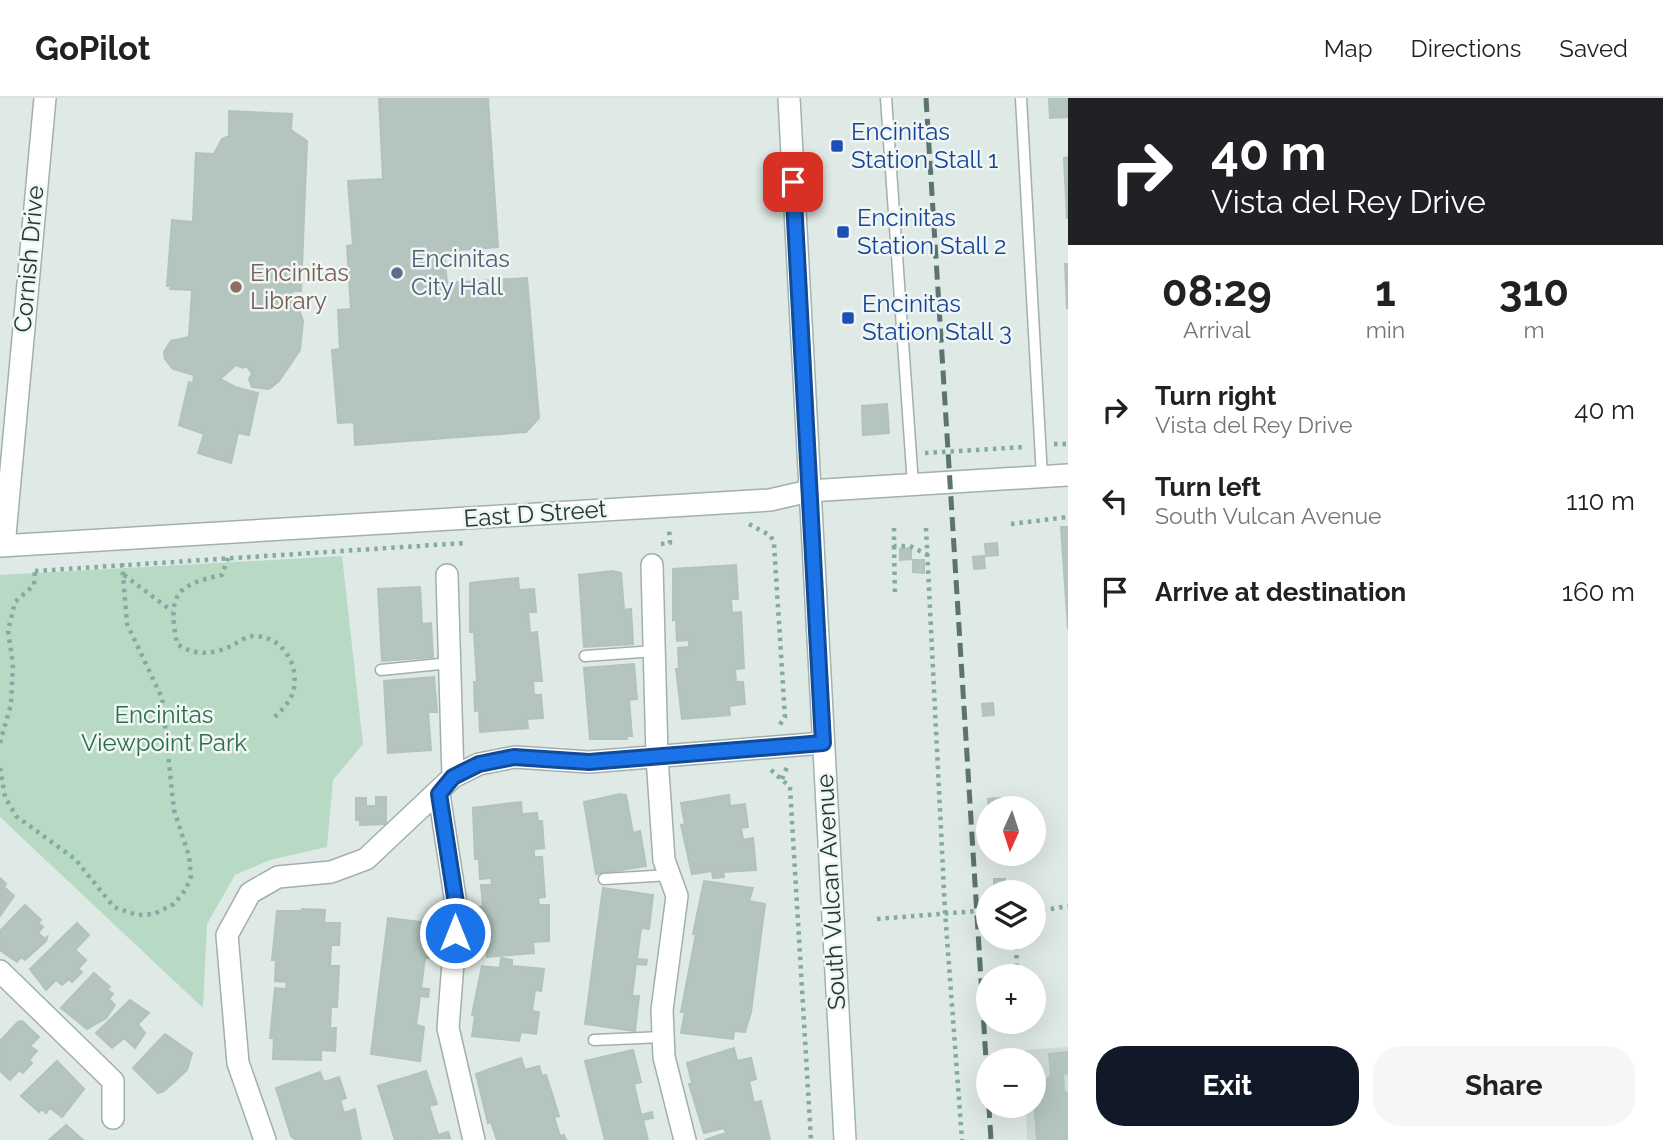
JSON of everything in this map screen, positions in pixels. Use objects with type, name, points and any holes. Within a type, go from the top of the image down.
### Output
[{"type":"street","name":"Cornish Drive","points":[[2,546],[45,98]]},
{"type":"street","name":"South Vulcan Avenue","points":[[789,98],[845,1140]]},
{"type":"street","name":"East D Street","points":[[2,546],[222,535],[778,499],[809,491],[1068,475]]},
{"type":"street","points":[[652,565],[657,757],[664,860],[677,896],[662,1010],[664,1057],[685,1140]]},
{"type":"street","points":[[447,575],[453,777]]},
{"type":"street","points":[[265,1140],[238,1063],[227,935],[250,893],[278,877],[331,872],[366,859],[439,794],[453,777],[479,764],[514,757],[589,762],[823,743]]},
{"type":"street","points":[[439,794],[457,910],[448,1028],[474,1140]]},
{"type":"street","points":[[0,971],[113,1081],[113,1118]]},
{"type":"lane","points":[[886,98],[913,485]]},
{"type":"lane","points":[[1021,98],[1042,477]]},
{"type":"lane","points":[[585,656],[654,651]]},
{"type":"lane","points":[[381,670],[450,663]]},
{"type":"lane","points":[[604,879],[670,875]]},
{"type":"lane","points":[[593,1040],[663,1037]]},
{"type":"path","points":[[911,453],[1068,444]]},
{"type":"path","points":[[1012,524],[1068,517]]},
{"type":"path","points":[[736,524],[749,523],[771,537],[774,544],[785,717],[778,725],[784,731],[787,772],[782,779]]},
{"type":"path","points":[[657,530],[682,528]]},
{"type":"path","points":[[894,528],[895,596]]},
{"type":"path","points":[[926,528],[945,911],[962,1140]]},
{"type":"path","points":[[222,535],[229,559],[222,575],[196,580],[179,591],[172,611],[177,643],[188,651],[201,654],[215,652],[252,636],[269,639],[286,650],[293,665],[294,688],[291,700],[272,719]]},
{"type":"path","points":[[0,768],[5,797],[16,816],[75,859],[114,907],[137,915],[154,914],[174,904],[186,889],[191,876],[189,856],[174,810],[162,698],[127,624],[120,539]]},
{"type":"path","points":[[35,571],[468,542]]},
{"type":"path","points":[[0,743],[10,704],[13,664],[8,631],[15,602],[34,586],[36,544]]},
{"type":"path","points":[[894,546],[910,546],[929,555]]},
{"type":"path","points":[[123,575],[172,611]]},
{"type":"path","points":[[771,770],[790,787],[811,1140]]},
{"type":"path","points":[[1046,907],[1068,906]]},
{"type":"path","points":[[877,919],[976,910]]},
{"type":"shaded area","points":[[1068,1047],[1068,1140],[1027,1140],[1026,1118],[1046,1118],[1046,1048]]},
{"type":"green space","name":"Encinitas Viewpoint Park","points":[[342,556],[363,744],[333,780],[327,847],[270,860],[235,875],[207,924],[203,1008],[0,817],[0,575]]},
{"type":"building","name":"Encinitas City Hall","points":[[379,98],[488,98],[498,247],[444,251],[447,283],[527,278],[539,418],[526,432],[355,445],[354,422],[338,423],[332,350],[340,349],[338,310],[351,309],[347,246],[353,245],[348,181],[383,179]]},
{"type":"building","points":[[1049,98],[1068,98],[1068,117],[1050,118]]},
{"type":"building","name":"Encinitas Library","points":[[229,111],[292,114],[291,130],[307,141],[301,291],[292,291],[303,321],[300,350],[279,381],[269,389],[252,387],[249,379],[252,374],[247,366],[243,368],[236,365],[220,379],[235,387],[258,393],[249,435],[238,433],[231,463],[198,453],[204,434],[179,425],[189,382],[193,384],[194,375],[173,369],[165,359],[164,352],[171,341],[189,337],[192,290],[170,289],[171,286],[167,286],[172,220],[193,222],[196,153],[214,154],[222,139],[229,136]]},
{"type":"building","points":[[1068,157],[1068,218],[1067,218],[1064,158]]},
{"type":"building","points":[[1065,264],[1068,264],[1068,308],[1067,308]]},
{"type":"building","points":[[887,404],[889,433],[863,435],[862,406]]},
{"type":"building","points":[[1061,527],[1068,527],[1068,629]]},
{"type":"building","points":[[997,543],[998,555],[986,556],[985,544]]},
{"type":"building","points":[[911,548],[911,559],[900,560],[900,549]]},
{"type":"building","points":[[984,556],[985,568],[974,569],[973,557]]},
{"type":"building","points":[[913,560],[924,560],[924,573],[913,572]]},
{"type":"building","points":[[736,565],[738,599],[731,599],[732,613],[741,612],[744,668],[735,669],[736,682],[743,682],[745,704],[729,706],[730,715],[682,719],[676,669],[679,669],[678,648],[689,647],[689,640],[677,641],[676,619],[673,620],[673,569]]},
{"type":"building","points":[[612,571],[621,573],[624,610],[631,609],[633,644],[584,647],[579,575]]},
{"type":"building","points":[[518,578],[519,590],[534,589],[536,612],[528,612],[530,633],[537,632],[542,681],[533,681],[534,695],[541,695],[543,718],[527,719],[528,728],[480,732],[479,710],[475,711],[474,682],[477,682],[474,632],[470,632],[470,583]]},
{"type":"building","points":[[420,587],[422,624],[431,623],[433,657],[382,661],[378,589]]},
{"type":"building","points":[[634,664],[637,699],[629,700],[632,736],[626,736],[627,739],[590,739],[584,668]]},
{"type":"building","points":[[434,677],[437,712],[428,712],[431,750],[388,753],[384,681]]},
{"type":"building","points":[[993,703],[994,715],[983,716],[982,704]]},
{"type":"building","points":[[626,795],[633,833],[640,831],[646,866],[596,874],[584,802]]},
{"type":"building","points":[[729,795],[730,806],[745,804],[748,827],[741,828],[743,840],[753,838],[756,870],[723,872],[724,877],[713,878],[712,871],[692,874],[681,825],[685,824],[681,803]]},
{"type":"building","points":[[376,797],[386,797],[386,824],[360,825],[360,820],[356,820],[356,798],[366,798],[366,806],[376,806]]},
{"type":"building","points":[[521,802],[522,814],[537,813],[538,821],[542,821],[544,848],[534,849],[534,857],[542,857],[545,897],[538,898],[539,905],[549,905],[549,941],[533,942],[534,953],[487,957],[480,907],[483,907],[481,885],[492,885],[491,878],[480,879],[479,859],[475,859],[473,808]]},
{"type":"building","points":[[0,878],[6,884],[4,887],[14,896],[0,916]]},
{"type":"building","points":[[704,881],[753,888],[749,901],[765,904],[751,1012],[745,1032],[734,1031],[733,1039],[681,1033],[685,1012],[681,1012]]},
{"type":"building","points":[[603,888],[653,895],[649,929],[641,928],[637,959],[647,960],[646,965],[636,964],[632,996],[639,996],[635,1031],[585,1024]]},
{"type":"building","points":[[25,905],[41,920],[38,923],[43,927],[38,933],[45,939],[47,937],[25,960],[21,957],[17,962],[0,950],[0,931]]},
{"type":"building","points":[[325,910],[324,923],[340,923],[339,945],[331,945],[330,966],[339,966],[337,1007],[331,1007],[330,1028],[336,1028],[335,1051],[321,1050],[321,1060],[273,1059],[274,1038],[270,1038],[275,988],[286,989],[287,982],[275,981],[276,960],[272,960],[277,911]]},
{"type":"building","points":[[388,918],[438,924],[434,958],[425,958],[421,988],[429,989],[428,997],[420,996],[416,1025],[424,1027],[420,1061],[371,1054]]},
{"type":"building","points":[[77,923],[89,935],[75,950],[86,960],[78,969],[82,972],[72,982],[69,979],[62,985],[56,980],[46,990],[30,969]]},
{"type":"building","points":[[501,958],[512,960],[512,966],[544,969],[541,991],[535,990],[532,1011],[539,1012],[536,1034],[521,1032],[519,1041],[472,1036],[475,1016],[472,1015],[482,966],[500,968]]},
{"type":"building","points":[[94,973],[110,987],[107,989],[113,994],[109,999],[115,1005],[106,1018],[87,1029],[61,1008]]},
{"type":"building","points":[[130,1000],[149,1013],[138,1024],[145,1033],[135,1048],[124,1038],[112,1048],[96,1033]]},
{"type":"building","points":[[22,1021],[39,1037],[30,1046],[37,1051],[29,1060],[32,1063],[23,1073],[19,1070],[10,1080],[0,1071],[0,1041]]},
{"type":"building","points":[[165,1034],[192,1053],[187,1070],[164,1091],[158,1093],[133,1068]]},
{"type":"building","points":[[734,1048],[737,1061],[751,1058],[756,1079],[749,1081],[754,1103],[761,1101],[770,1140],[705,1140],[726,1133],[724,1128],[704,1133],[689,1084],[692,1083],[687,1063]]},
{"type":"building","points":[[633,1050],[641,1082],[634,1084],[641,1115],[652,1112],[653,1118],[643,1120],[648,1140],[605,1140],[585,1061]]},
{"type":"building","points":[[1068,1052],[1068,1073],[1063,1074],[1064,1091],[1068,1094],[1068,1140],[1037,1140],[1036,1118],[1046,1118],[1046,1081],[1051,1075],[1049,1054]]},
{"type":"building","points":[[521,1058],[525,1070],[539,1066],[542,1076],[546,1075],[559,1116],[554,1117],[560,1136],[564,1135],[566,1140],[497,1140],[491,1122],[488,1123],[476,1074]]},
{"type":"building","points":[[57,1061],[84,1089],[62,1117],[50,1108],[46,1113],[41,1109],[39,1112],[21,1096]]},
{"type":"building","points":[[426,1071],[437,1104],[429,1106],[438,1135],[448,1132],[450,1138],[395,1140],[378,1086]]},
{"type":"building","points":[[320,1072],[324,1082],[339,1077],[346,1098],[340,1100],[344,1113],[355,1109],[361,1140],[295,1140],[291,1136],[276,1088]]},
{"type":"building","points":[[66,1125],[83,1140],[49,1140]]},
{"type":"railway","points":[[926,98],[991,1140]]},
{"type":"place","name":"Encinitas Station Stall 1","points":[[837,146]]},
{"type":"place","name":"Encinitas Station Stall 2","points":[[843,232]]},
{"type":"place","name":"Encinitas City Hall","points":[[397,273]]},
{"type":"place","name":"Encinitas Library","points":[[236,287]]},
{"type":"place","name":"Encinitas Station Stall 3","points":[[848,318]]},
{"type":"route","points":[[455,933],[457,910],[439,794],[453,777],[479,764],[514,757],[589,762],[823,743],[793,182]]}]
